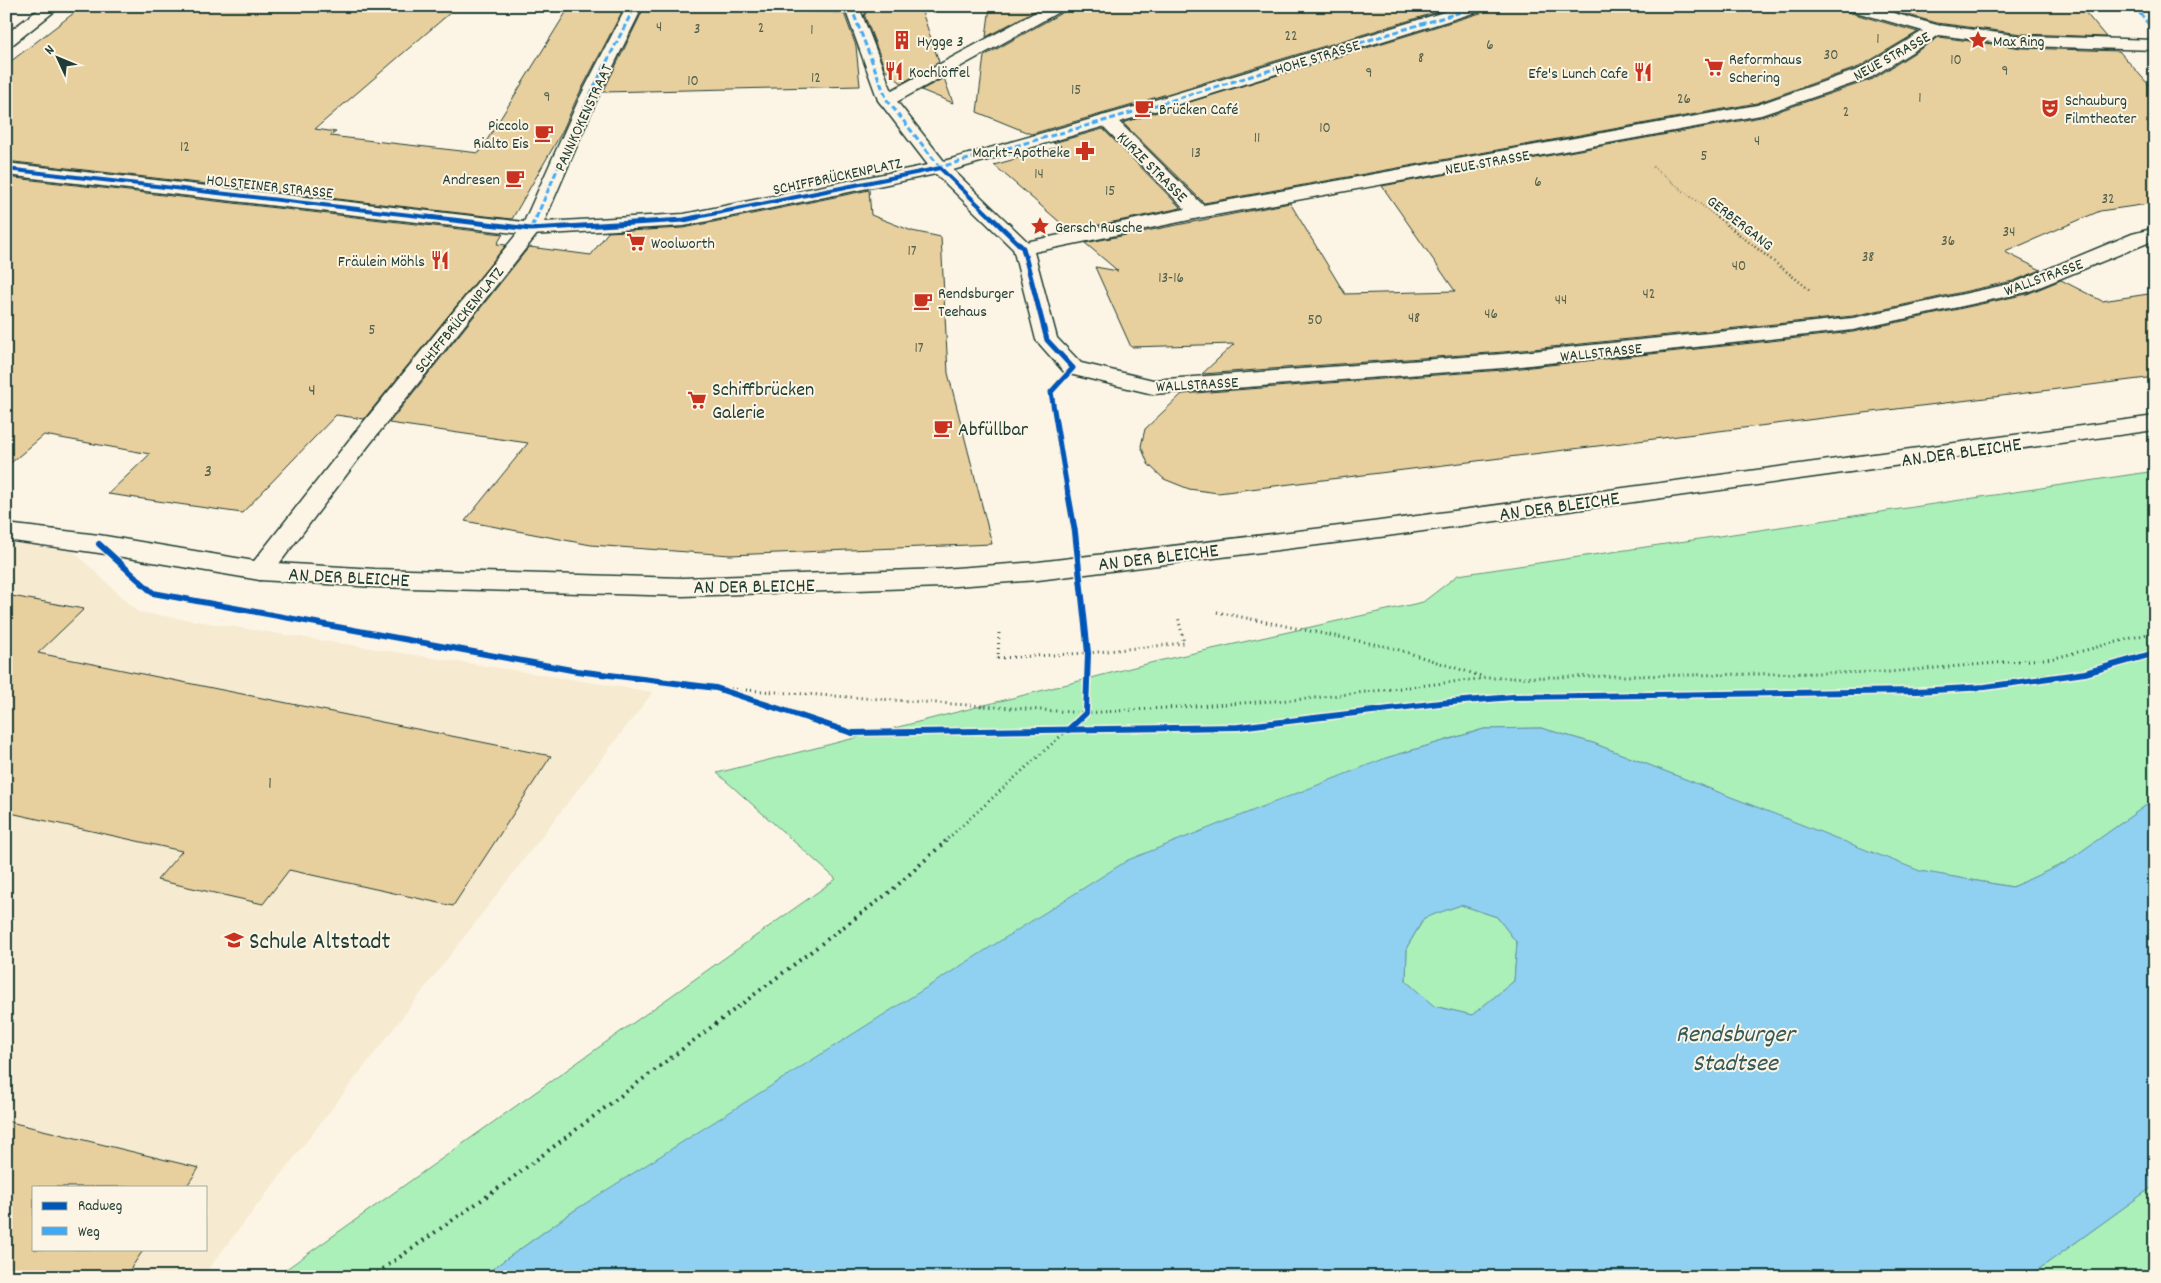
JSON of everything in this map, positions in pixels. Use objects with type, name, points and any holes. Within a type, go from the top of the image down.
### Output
[{"type":"street","points":[[6,42],[52,6]]},
{"type":"street","name":"PANNKOKENSTRAAT","points":[[531,229],[588,99],[635,6]]},
{"type":"street","points":[[887,100],[1059,6]]},
{"type":"street","name":"HOHE STRASSE","points":[[1154,106],[1481,6]]},
{"type":"street","points":[[1850,6],[1936,30],[2022,41],[2155,45]]},
{"type":"street","points":[[851,7],[887,100],[940,168],[1023,248]]},
{"type":"street","name":"NEUE STRASSE","points":[[1023,248],[1199,212],[1761,110],[1866,73],[1936,30]]},
{"type":"street","points":[[940,168],[1134,112]]},
{"type":"street","name":"KURZE STRASSE","points":[[1107,120],[1199,212]]},
{"type":"street","name":"SCHIFFBRÜCKENPLATZ","points":[[260,571],[367,433],[531,229],[684,220],[940,168]]},
{"type":"street","name":"HOLSTEINER STRASSE","points":[[6,169],[531,229]]},
{"type":"street","name":"WALLSTRASSE","points":[[1023,248],[1047,340],[1074,368],[1153,387],[1504,361],[1853,324],[2020,288],[2139,238],[2155,234]]},
{"type":"street","name":"AN DER BLEICHE","points":[[6,532],[98,544],[260,571],[468,582],[683,587],[857,582],[1019,572],[1365,531],[2155,423]]},
{"type":"path","points":[[1217,612],[1393,648],[1487,678]]},
{"type":"path","points":[[999,633],[998,658],[1088,653],[1184,643],[1178,617]]},
{"type":"path","points":[[716,688],[1086,713],[1305,699],[1487,678],[1889,672],[2056,658],[2155,632]]},
{"type":"path","points":[[371,1277],[502,1184],[891,891],[1086,713],[1088,653],[1086,640]]},
{"type":"shaded area","name":"Schule Altstadt","points":[[6,542],[73,551],[138,612],[653,692],[202,1277],[6,1277]]},
{"type":"green space","points":[[2155,471],[2155,799],[2067,862],[2013,887],[1918,871],[1593,743],[1541,728],[1484,729],[1386,758],[575,1210],[481,1277],[275,1277],[836,879],[717,773],[1158,661],[1423,602],[1458,575]]},
{"type":"green space","points":[[1461,905],[1497,917],[1517,943],[1514,981],[1472,1015],[1433,1006],[1406,981],[1407,947],[1425,917]]},
{"type":"green space","points":[[2155,1185],[2155,1277],[2028,1277]]},
{"type":"water","name":"Rendsburger Stadtsee","points":[[1541,728],[1593,743],[1920,871],[2012,887],[2065,863],[2155,799],[2155,1185],[2028,1277],[481,1277],[575,1210],[1128,860],[1386,758],[1484,729]],"holes":[[[1461,905],[1497,917],[1517,943],[1514,981],[1472,1015],[1434,1006],[1406,981],[1407,947],[1424,918]]]},
{"type":"building","points":[[83,6],[458,6],[315,129],[336,132],[330,136],[479,153],[570,6],[625,6],[577,98],[562,132],[512,219],[6,161],[6,65]]},
{"type":"building","points":[[645,6],[844,13],[856,46],[860,86],[603,92]]},
{"type":"building","points":[[864,6],[920,6],[939,62],[902,83],[900,82],[885,69],[864,14],[866,14]]},
{"type":"building","points":[[990,6],[1043,6],[986,37]]},
{"type":"building","points":[[1069,6],[1457,6],[1147,100],[1144,107],[1148,112],[1154,113],[1487,11],[1491,6],[1840,6],[1844,11],[1918,32],[1859,67],[1757,103],[1204,203],[1123,123],[1142,117],[1145,112],[1140,106],[1133,105],[1031,134],[977,112],[984,56],[1065,11]]},
{"type":"building","points":[[1876,6],[2080,6],[2106,37],[2022,34],[1937,23]]},
{"type":"building","points":[[1939,37],[2022,48],[2119,51],[2155,92],[2155,203],[2100,211],[2005,252],[2041,270],[2013,281],[1853,316],[1503,352],[1202,374],[1234,344],[1131,347],[1095,267],[1118,271],[1085,243],[1290,203],[1345,294],[1455,291],[1382,186],[1761,117],[1873,79]]},
{"type":"building","points":[[944,78],[953,103],[921,90]]},
{"type":"building","points":[[1103,129],[1181,208],[1070,231],[994,165],[1061,146],[1053,143]]},
{"type":"building","points":[[6,177],[503,234],[497,244],[506,245],[364,419],[336,415],[242,513],[108,494],[150,454],[44,435],[6,467]]},
{"type":"building","name":"Schiffbrücken Galerie","points":[[869,190],[871,215],[912,231],[941,237],[948,373],[992,544],[730,555],[591,545],[465,521],[528,443],[389,423],[529,247],[591,255],[608,232],[684,228]]},
{"type":"building","points":[[2061,280],[2102,301],[2155,293],[2155,377],[1218,493],[1189,489],[1164,479],[1148,464],[1141,446],[1145,429],[1182,394],[1503,370],[1853,332],[2027,294]]},
{"type":"building","name":"Schule Altstadt","points":[[6,595],[84,609],[38,653],[551,756],[453,906],[289,870],[263,904],[157,880],[182,851],[6,812]]},
{"type":"building","points":[[6,1121],[199,1168],[187,1186],[32,1186],[32,1250],[143,1250],[125,1277],[6,1277]]},
{"type":"marked path","points":[[531,229],[588,99],[635,6]]},
{"type":"marked path","points":[[937,168],[1107,120],[1481,6]]},
{"type":"marked path","points":[[2134,6],[2155,32]]},
{"type":"marked path","points":[[851,7],[887,100],[943,171]]},
{"type":"cycle path","points":[[6,169],[531,229],[684,220],[940,168],[1023,248],[1047,340],[1073,368],[1051,392],[1075,532],[1088,653],[1086,713],[1068,730]]},
{"type":"cycle path","points":[[99,544],[153,593],[577,671],[716,688],[852,733],[1238,727],[1440,703],[1513,697],[1917,691],[1985,687],[2085,673],[2155,653]]},
{"type":"place","name":"Hygge 3","points":[[902,40]]},
{"type":"place","name":"Max Ring","points":[[1978,40]]},
{"type":"place","name":"Reformhaus Schering","points":[[1714,67]]},
{"type":"place","name":"Kochlöffel","points":[[894,71]]},
{"type":"place","name":"Efe's Lunch Cafe","points":[[1643,72]]},
{"type":"place","name":"Brücken Café","points":[[1144,108]]},
{"type":"place","name":"Schauburg Filmtheater","points":[[2050,108]]},
{"type":"place","name":"Piccolo Rialto Eis","points":[[544,133]]},
{"type":"place","name":"Markt-Apotheke","points":[[1085,151]]},
{"type":"place","name":"Andresen","points":[[515,178]]},
{"type":"place","name":"Gersch Rusche","points":[[1040,226]]},
{"type":"place","name":"Woolworth","points":[[636,242]]},
{"type":"place","name":"Fräulein Möhls","points":[[440,260]]},
{"type":"place","name":"Rendsburger Teehaus","points":[[923,301]]},
{"type":"place","name":"Schiffbrücken Galerie","points":[[697,400]]},
{"type":"place","name":"Abfüllbar","points":[[943,428]]},
{"type":"place","name":"Schule Altstadt","points":[[234,940]]}]
